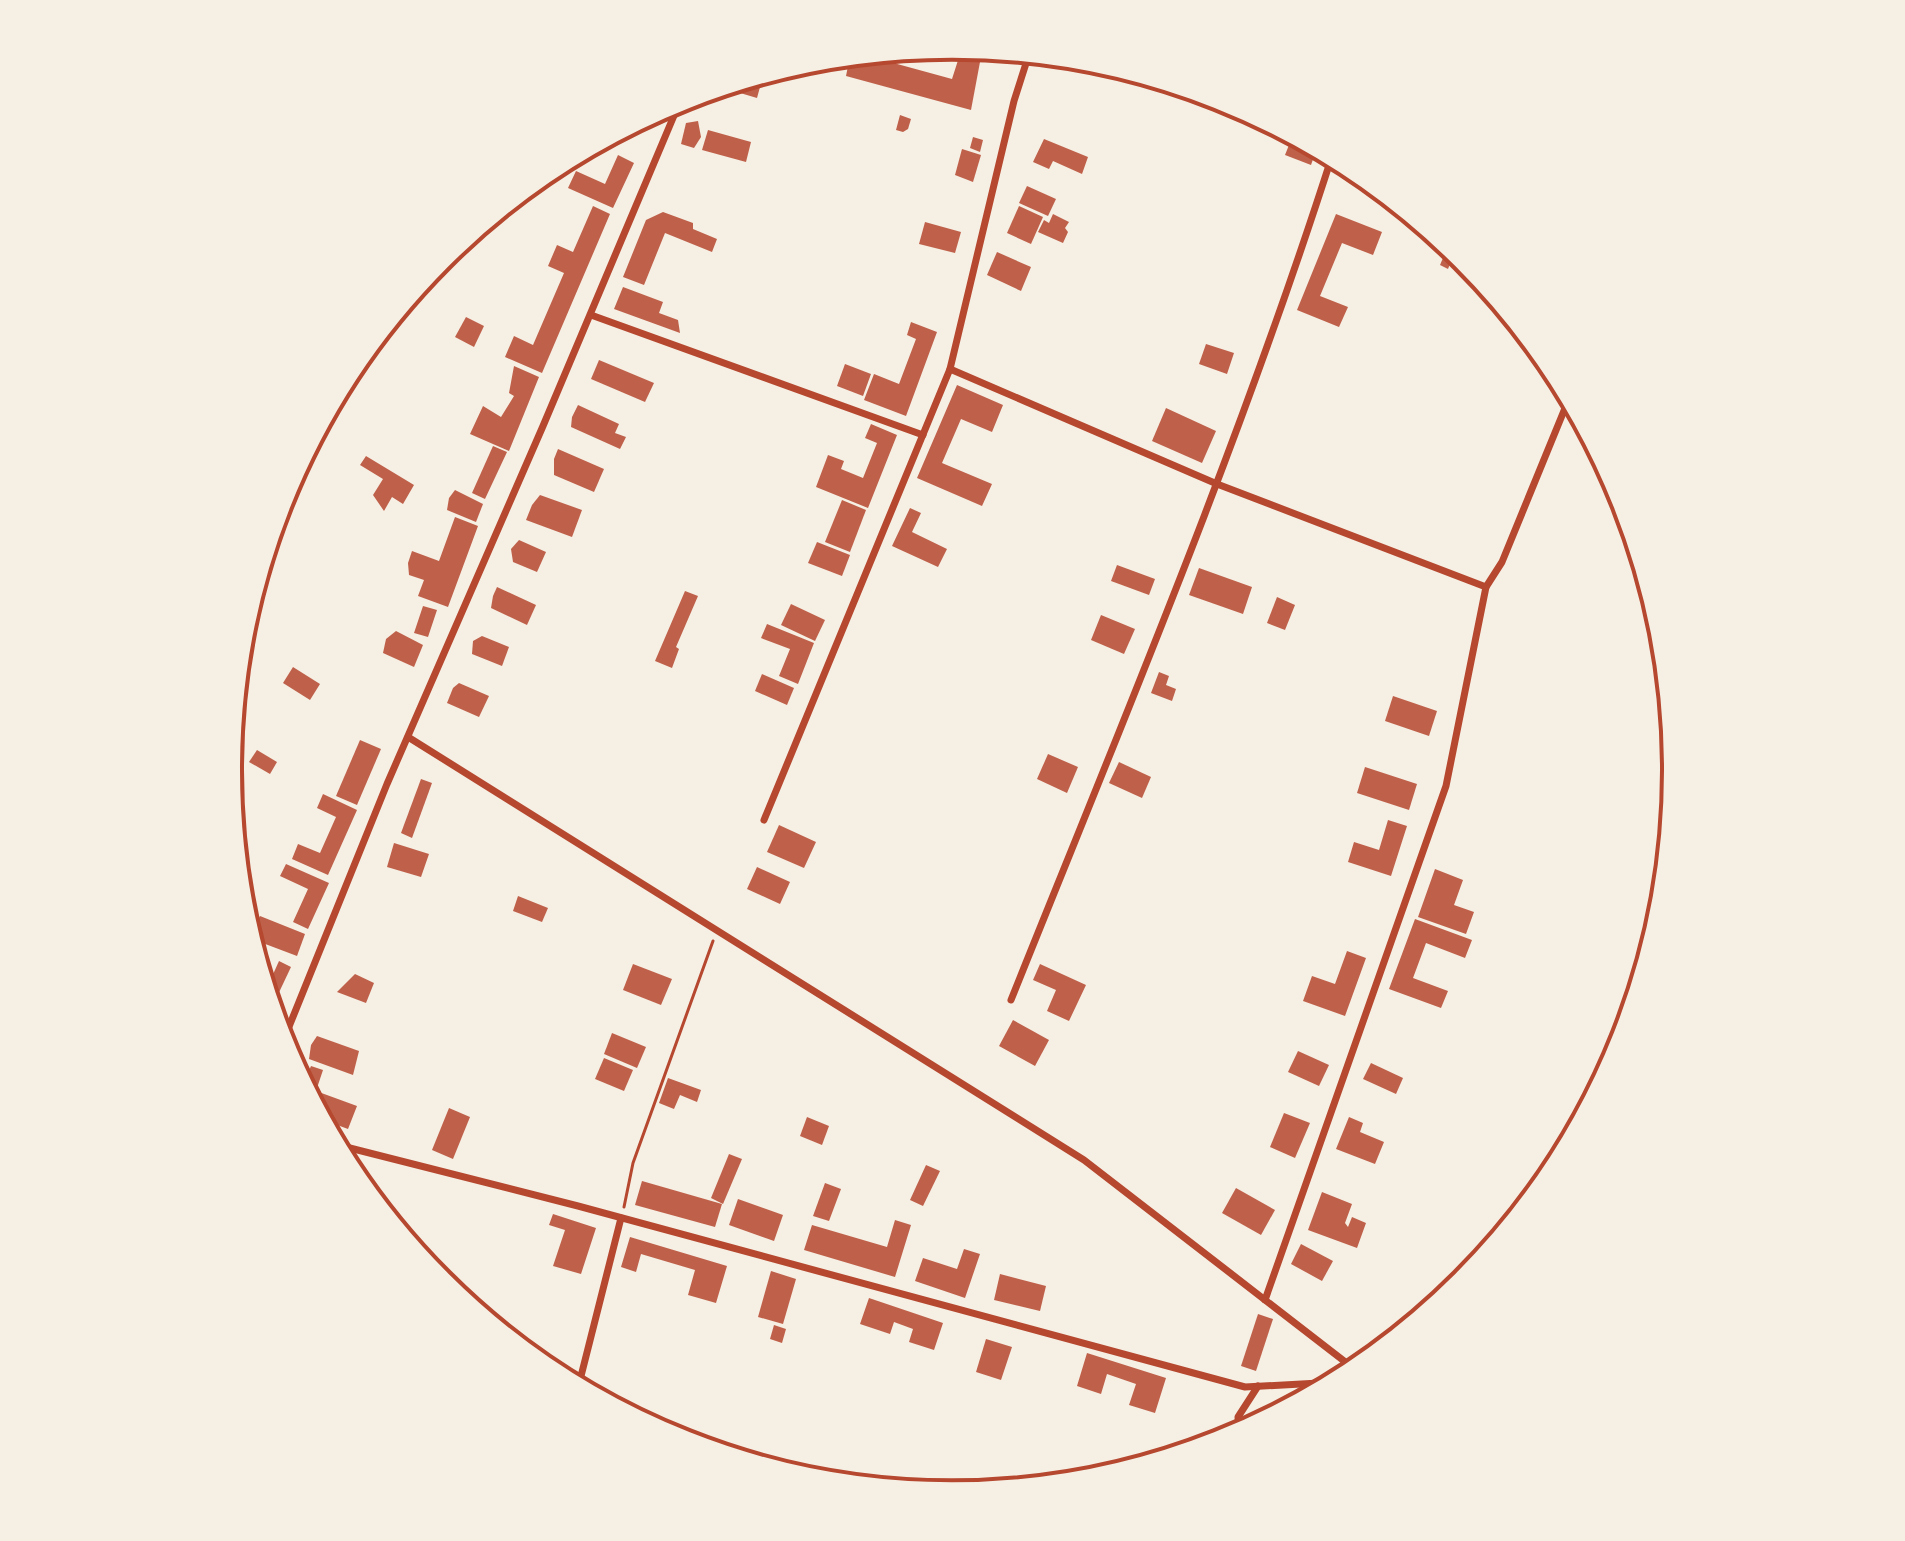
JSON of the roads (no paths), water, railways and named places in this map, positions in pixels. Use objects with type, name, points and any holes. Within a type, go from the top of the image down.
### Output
[{"type":"street","points":[[764,820],[950,369],[1014,101],[1026,64]]},
{"type":"street","points":[[290,1025],[387,784],[673,117]]},
{"type":"street","points":[[1011,1000],[1217,484],[1328,168]]},
{"type":"street","points":[[591,315],[923,435]]},
{"type":"street","points":[[950,369],[1217,484],[1486,587]]},
{"type":"street","points":[[1265,1300],[1446,786],[1486,587],[1502,562],[1564,409]]},
{"type":"street","points":[[408,737],[1084,1160],[1345,1362]]},
{"type":"street","points":[[351,1148],[1245,1387],[1312,1383]]},
{"type":"street","points":[[581,1376],[621,1218]]},
{"type":"street","points":[[1238,1421],[1258,1386]]}]
